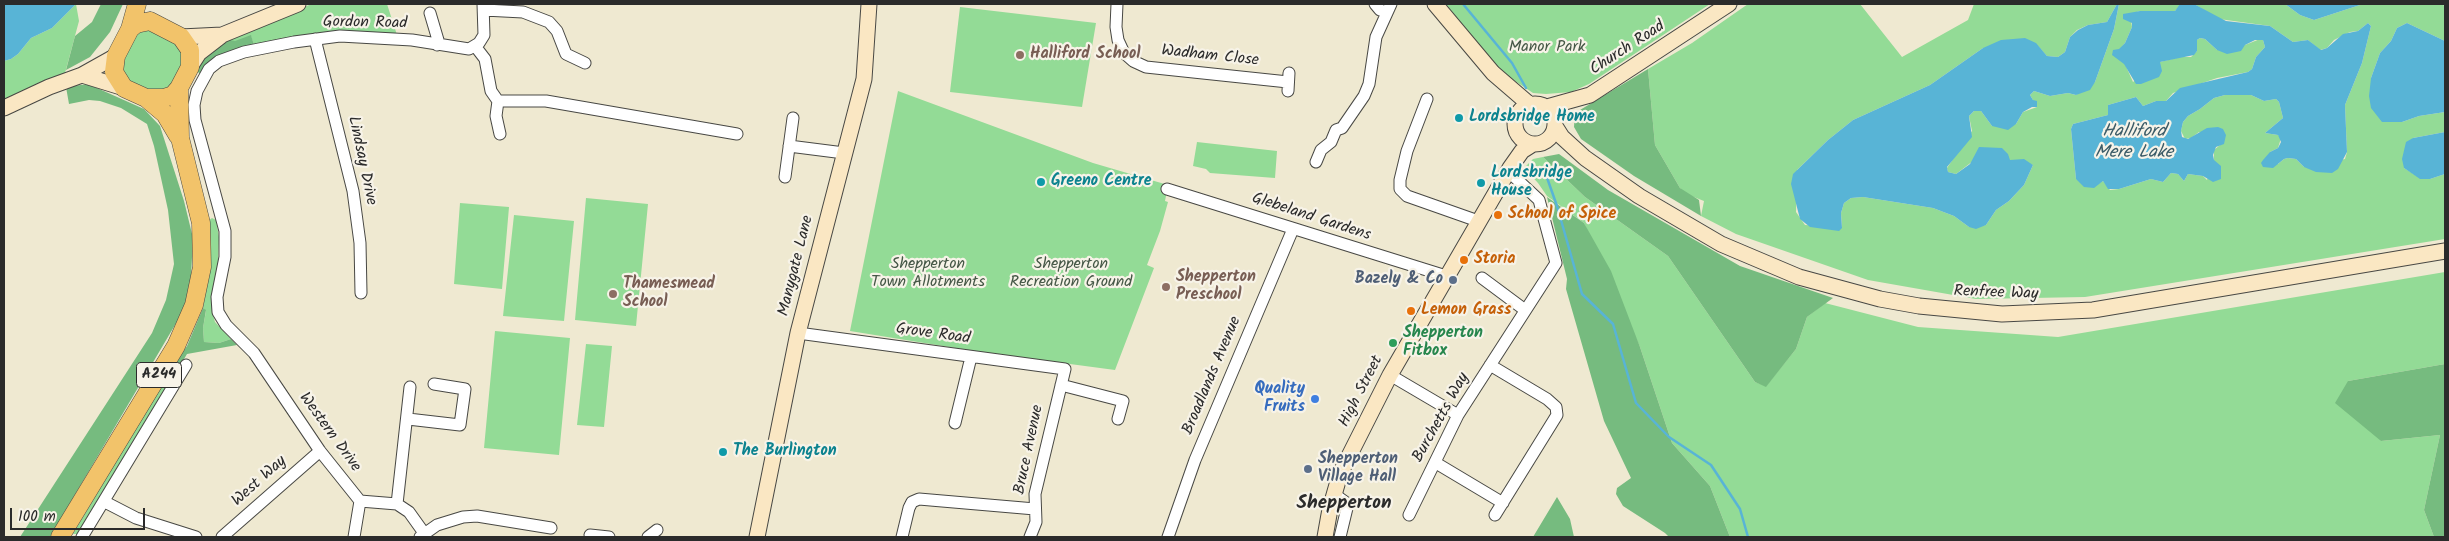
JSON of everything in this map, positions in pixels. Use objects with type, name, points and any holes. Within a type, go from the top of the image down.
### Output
[{"type":"main road","points":[[124,88],[114,72],[116,56],[130,29],[137,4]]},
{"type":"main road","points":[[147,4],[158,23]]},
{"type":"main road","points":[[82,76],[124,88],[146,98],[164,98],[197,72],[207,45],[222,35],[298,4]]},
{"type":"main road","name":"Manygate Lane","points":[[757,537],[798,333],[864,80],[869,4]]},
{"type":"main road","points":[[1435,4],[1493,73],[1529,104]]},
{"type":"main road","name":"Church Road","points":[[1552,117],[1569,102],[1590,95],[1729,4]]},
{"type":"main road","points":[[130,29],[143,22],[158,23],[181,37],[190,50],[197,72]]},
{"type":"main road","points":[[181,37],[222,35]]},
{"type":"main road","points":[[4,108],[50,87],[82,76],[116,56]]},
{"type":"main road","points":[[1493,73],[1515,118],[1517,135],[1540,142],[1552,117],[1536,104],[1529,104],[1523,107],[1515,118]]},
{"type":"main road","name":"A244","points":[[62,537],[176,346],[190,319],[202,267],[200,216],[180,138],[179,88]]},
{"type":"main road","name":"A244","points":[[146,98],[165,114],[180,138]]},
{"type":"main road","name":"Renfree Way","points":[[1552,117],[1562,137],[1577,152],[1639,196],[1721,244],[1799,277],[1847,291],[1909,304],[1960,311],[2002,314],[2093,310],[2445,251]]},
{"type":"main road","name":"High Street","points":[[1509,170],[1517,135]]},
{"type":"main road","name":"Renfree Way","points":[[1540,142],[1577,152]]},
{"type":"main road","name":"High Street","points":[[1326,537],[1334,494],[1348,457],[1390,375],[1509,170],[1522,151],[1540,142]]},
{"type":"street","name":"Wadham Close","points":[[1117,4],[1116,27],[1118,40],[1124,53],[1133,61],[1146,67],[1288,82]]},
{"type":"street","points":[[1375,4],[1380,10],[1389,8]]},
{"type":"street","points":[[500,134],[496,116],[498,101],[491,91],[485,59],[475,46],[484,36],[483,7],[533,14],[549,22],[557,31],[566,54],[584,63]]},
{"type":"street","points":[[1316,162],[1321,150],[1331,142],[1336,130],[1342,128],[1358,108],[1367,90],[1376,37],[1389,8]]},
{"type":"street","points":[[430,13],[438,40],[437,45]]},
{"type":"street","name":"Gordon Road","points":[[197,72],[210,69],[231,56],[315,39],[349,37],[412,40],[463,49],[475,46]]},
{"type":"street","name":"Lindsay Drive","points":[[315,39],[353,191],[360,243],[361,293]]},
{"type":"street","name":"Western Drive","points":[[197,72],[194,105],[195,120],[220,211],[225,244],[217,297],[218,312],[226,325],[254,352],[320,451],[360,501]]},
{"type":"street","points":[[1427,99],[1407,151],[1400,180],[1400,189],[1407,196],[1478,221]]},
{"type":"street","points":[[498,101],[546,101],[737,134]]},
{"type":"street","points":[[785,177],[793,118]]},
{"type":"street","points":[[789,146],[844,153]]},
{"type":"street","name":"Burchetts Way","points":[[1409,515],[1458,415],[1556,263],[1539,200],[1509,170]]},
{"type":"street","name":"Glebeland Gardens","points":[[1166,189],[1446,276]]},
{"type":"street","points":[[200,216],[220,211]]},
{"type":"street","name":"Broadlands Avenue","points":[[1168,537],[1195,460],[1293,230]]},
{"type":"street","points":[[1482,278],[1525,310]]},
{"type":"street","name":"Grove Road","points":[[798,333],[1065,369]]},
{"type":"street","points":[[955,422],[971,357]]},
{"type":"street","points":[[82,537],[105,502],[186,365]]},
{"type":"street","points":[[1490,365],[1547,399],[1556,407],[1557,415],[1495,515]]},
{"type":"street","name":"Bruce Avenue","points":[[1030,537],[1036,522],[1035,494],[1065,369]]},
{"type":"street","points":[[1390,375],[1458,415]]},
{"type":"street","points":[[408,419],[464,426],[467,392],[434,384]]},
{"type":"street","points":[[1061,385],[1123,401],[1118,420]]},
{"type":"street","points":[[397,504],[408,419],[410,387]]},
{"type":"street","name":"West Way","points":[[222,537],[320,451]]},
{"type":"street","points":[[1436,463],[1502,503]]},
{"type":"street","points":[[1334,494],[1348,504],[1340,528],[1340,537]]},
{"type":"street","points":[[902,537],[909,508],[912,502],[919,499],[1036,509]]},
{"type":"street","points":[[354,537],[360,501],[397,504],[409,512],[422,535],[437,524],[462,516],[477,516],[552,528]]},
{"type":"street","points":[[105,502],[136,518],[196,537]]},
{"type":"street","points":[[590,535],[609,537]]},
{"type":"green space","points":[[76,4],[79,21],[65,73],[4,101],[4,61],[18,54],[31,38],[52,28]]},
{"type":"green space","points":[[101,4],[123,4],[110,32],[90,57],[66,70],[75,36],[92,22]]},
{"type":"green space","points":[[312,4],[387,4],[397,35],[254,45],[251,36],[207,52],[270,19]]},
{"type":"green space","name":"Manor Park","points":[[1446,4],[1710,4],[1589,84],[1571,92],[1546,94],[1533,93],[1497,69]]},
{"type":"green space","points":[[1748,4],[1860,4],[1902,57],[1968,20],[1974,4],[2117,4],[2107,22],[2088,25],[2077,30],[2070,37],[2065,52],[2058,57],[2047,56],[2038,46],[1983,48],[1930,85],[1853,120],[1828,140],[1797,170],[1796,212],[1805,225],[1842,227],[1841,213],[1844,203],[1851,198],[1863,197],[1933,208],[1954,216],[1969,227],[1986,225],[1996,210],[2009,201],[2024,185],[2033,165],[2010,160],[1973,161],[1956,174],[1948,172],[1947,168],[1972,131],[1969,116],[1974,111],[1981,111],[1992,126],[2016,124],[2023,112],[2037,107],[2030,95],[2034,91],[2050,96],[2068,93],[2076,95],[2095,82],[2114,29],[2119,4],[2181,5],[2175,11],[2140,11],[2130,14],[2132,27],[2125,43],[2115,55],[2125,64],[2133,82],[2160,62],[2180,57],[2191,57],[2197,51],[2197,40],[2200,38],[2205,39],[2217,50],[2245,45],[2260,39],[2263,40],[2265,47],[2256,57],[2252,69],[2248,72],[2217,78],[2173,93],[2166,101],[2156,101],[2143,106],[2136,97],[2108,105],[2108,115],[2073,124],[2071,129],[2076,179],[2098,184],[2103,181],[2110,190],[2151,179],[2163,182],[2171,173],[2178,174],[2184,181],[2188,174],[2203,176],[2207,180],[2214,160],[2214,150],[2220,145],[2199,132],[2191,138],[2185,139],[2181,131],[2183,122],[2188,116],[2214,98],[2225,95],[2251,95],[2264,101],[2276,99],[2279,102],[2283,118],[2265,133],[2278,135],[2281,138],[2278,148],[2270,152],[2278,164],[2288,158],[2296,159],[2304,167],[2345,159],[2347,152],[2345,105],[2362,63],[2371,26],[2368,23],[2358,31],[2350,32],[2334,40],[2327,48],[2320,50],[2308,40],[2293,42],[2270,26],[2219,19],[2194,4],[2285,4],[2300,15],[2314,20],[2363,4],[2441,4],[2445,6],[2445,41],[2407,23],[2397,28],[2391,41],[2380,53],[2371,78],[2402,122],[2419,116],[2445,112],[2445,132],[2413,138],[2404,168],[2420,178],[2430,179],[2445,174],[2445,239],[2085,297],[1976,299],[1868,280],[1736,234],[1701,216],[1704,201],[1686,194],[1680,188],[1655,145],[1648,69],[1692,43]]},
{"type":"green space","points":[[960,7],[1096,23],[1082,107],[950,92]]},
{"type":"green space","points":[[139,27],[175,39],[183,51],[183,68],[169,88],[157,93],[123,80],[118,65]]},
{"type":"green space","points":[[251,35],[254,45],[200,74],[197,71],[207,52],[230,40],[235,41]]},
{"type":"green space","points":[[1648,69],[1655,145],[1680,188],[1699,200],[1701,216],[1634,176],[1581,139],[1574,127],[1575,113]]},
{"type":"green space","points":[[88,84],[144,109],[160,126],[184,201],[193,238],[191,277],[185,308],[50,537],[20,537],[152,333],[166,300],[174,264],[168,210],[154,146],[147,124],[121,108],[100,101],[89,100],[69,104],[66,87]]},
{"type":"green space","points":[[898,91],[1093,163],[1168,185],[1165,201],[1168,202],[1160,231],[1147,265],[1154,268],[1115,370],[980,352],[850,331]]},
{"type":"green space","points":[[1197,142],[1277,151],[1275,178],[1210,173],[1206,169],[1193,166]]},
{"type":"green space","points":[[1559,154],[1608,190],[1740,266],[1833,298],[1807,317],[1796,349],[1766,387],[1755,382],[1668,256],[1585,197],[1543,157]]},
{"type":"green space","points":[[1543,157],[1585,197],[1668,256],[1755,382],[1766,386],[1796,349],[1807,317],[1825,303],[1918,327],[2058,337],[2445,272],[2445,364],[2348,381],[2381,441],[2440,435],[2424,510],[2434,537],[1730,537],[1710,486],[1672,443],[1640,347],[1584,223],[1547,196],[1524,168],[1533,159]]},
{"type":"green space","points":[[1547,197],[1584,223],[1611,271],[1640,347],[1672,443],[1710,486],[1730,537],[1669,537],[1623,506],[1616,494],[1617,488],[1631,478],[1604,421],[1566,289],[1567,279]]},
{"type":"green space","points":[[586,198],[648,204],[636,326],[575,320]]},
{"type":"green space","points":[[460,203],[509,207],[502,289],[454,284]]},
{"type":"green space","points":[[514,215],[574,221],[564,321],[503,316]]},
{"type":"green space","points":[[212,218],[216,220],[219,237],[218,264],[213,286],[212,311],[215,322],[231,339],[219,343],[204,342],[203,328],[206,311],[203,308],[210,260],[209,220]]},
{"type":"green space","points":[[203,308],[206,310],[203,328],[204,342],[219,343],[231,339],[237,345],[187,354],[175,374],[170,370],[187,346]]},
{"type":"green space","points":[[495,331],[570,338],[559,455],[484,448]]},
{"type":"green space","points":[[586,344],[612,346],[604,427],[577,425]]},
{"type":"green space","points":[[2445,364],[2445,537],[2434,537],[2424,510],[2440,435],[2381,441],[2335,403],[2348,381]]},
{"type":"green space","points":[[170,370],[175,374],[77,534],[73,534]]},
{"type":"green space","points":[[1557,497],[1570,519],[1574,537],[1533,537]]},
{"type":"water","points":[[4,4],[76,4],[52,28],[31,38],[18,54],[4,61]]},
{"type":"water","points":[[2117,4],[2119,4],[2114,29],[2095,82],[2090,90],[2076,95],[2068,93],[2050,96],[2034,91],[2030,95],[2033,100],[2037,101],[2037,107],[2032,107],[2023,112],[2016,124],[2008,130],[1992,126],[1981,111],[1974,111],[1969,116],[1972,137],[1947,167],[1948,172],[1956,174],[1970,164],[1979,147],[2002,148],[2008,154],[2010,160],[2024,159],[2033,165],[2024,185],[2009,201],[1996,210],[1986,225],[1976,229],[1969,227],[1954,216],[1933,208],[1863,197],[1851,198],[1844,203],[1841,213],[1842,228],[1839,231],[1810,227],[1800,219],[1791,184],[1793,174],[1828,140],[1853,120],[1930,85],[1983,48],[2001,40],[2025,38],[2036,43],[2047,56],[2058,57],[2065,52],[2070,37],[2088,25],[2107,22]]},
{"type":"water","name":"Halliford Mere Lake","points":[[2180,4],[2194,4],[2226,21],[2270,26],[2293,42],[2308,40],[2321,50],[2327,48],[2343,34],[2358,31],[2368,23],[2371,26],[2362,63],[2345,105],[2347,152],[2338,169],[2332,173],[2316,172],[2304,167],[2296,159],[2288,158],[2273,168],[2263,167],[2261,163],[2263,160],[2270,152],[2278,148],[2281,142],[2278,135],[2265,133],[2283,118],[2279,102],[2276,99],[2264,101],[2251,95],[2225,95],[2214,98],[2188,116],[2183,122],[2181,131],[2182,137],[2188,139],[2207,128],[2218,127],[2223,129],[2226,135],[2224,144],[2216,147],[2213,155],[2214,160],[2221,166],[2221,179],[2213,182],[2203,176],[2188,174],[2184,181],[2178,174],[2171,173],[2163,182],[2151,179],[2119,189],[2108,189],[2103,181],[2094,188],[2084,187],[2076,179],[2071,129],[2073,124],[2108,115],[2108,105],[2136,97],[2143,106],[2156,101],[2166,101],[2180,88],[2248,72],[2252,69],[2256,57],[2265,47],[2263,40],[2255,40],[2245,45],[2241,51],[2227,54],[2217,50],[2205,39],[2200,38],[2197,40],[2197,51],[2194,55],[2160,62],[2162,71],[2159,77],[2136,84],[2124,64],[2112,55],[2113,50],[2119,49],[2125,43],[2132,27],[2132,23],[2123,19],[2123,14],[2140,11],[2175,11]]},
{"type":"water","points":[[2285,4],[2363,4],[2314,20],[2300,15]]},
{"type":"water","points":[[2407,23],[2445,41],[2445,112],[2419,116],[2402,122],[2382,122],[2371,108],[2369,96],[2371,78],[2380,53],[2391,41],[2397,28]]},
{"type":"water","points":[[2445,132],[2445,174],[2430,179],[2420,179],[2404,168],[2402,159],[2406,142],[2413,138]]},
{"type":"waterway","points":[[1463,4],[1512,63],[1526,88]]},
{"type":"waterway","points":[[1545,172],[1557,206],[1582,294],[1613,324],[1636,403],[1669,437],[1711,465],[1740,509],[1748,537]]},
{"type":"place","name":"Halliford School","points":[[1020,55]]},
{"type":"place","name":"Lordsbridge Home","points":[[1459,118]]},
{"type":"place","name":"Greeno Centre","points":[[1041,182]]},
{"type":"place","name":"Lordsbridge House","points":[[1481,183]]},
{"type":"place","name":"School of Spice","points":[[1498,215]]},
{"type":"place","name":"Storia","points":[[1464,260]]},
{"type":"place","name":"Bazely & Co","points":[[1453,280]]},
{"type":"place","name":"Shepperton Preschool","points":[[1166,287]]},
{"type":"place","name":"Thamesmead School","points":[[613,294]]},
{"type":"place","name":"Lemon Grass","points":[[1411,311]]},
{"type":"place","name":"Shepperton Fitbox","points":[[1393,343]]},
{"type":"place","name":"Quality Fruits","points":[[1315,399]]},
{"type":"place","name":"The Burlington","points":[[723,452]]},
{"type":"place","name":"Shepperton Village Hall","points":[[1308,469]]},
{"type":"district","name":"Shepperton","points":[[1344,505]]},
{"type":"park label","name":"Shepperton Town Allotments","points":[[928,274]]},
{"type":"park label","name":"Shepperton Recreation Ground","points":[[1071,274]]}]
